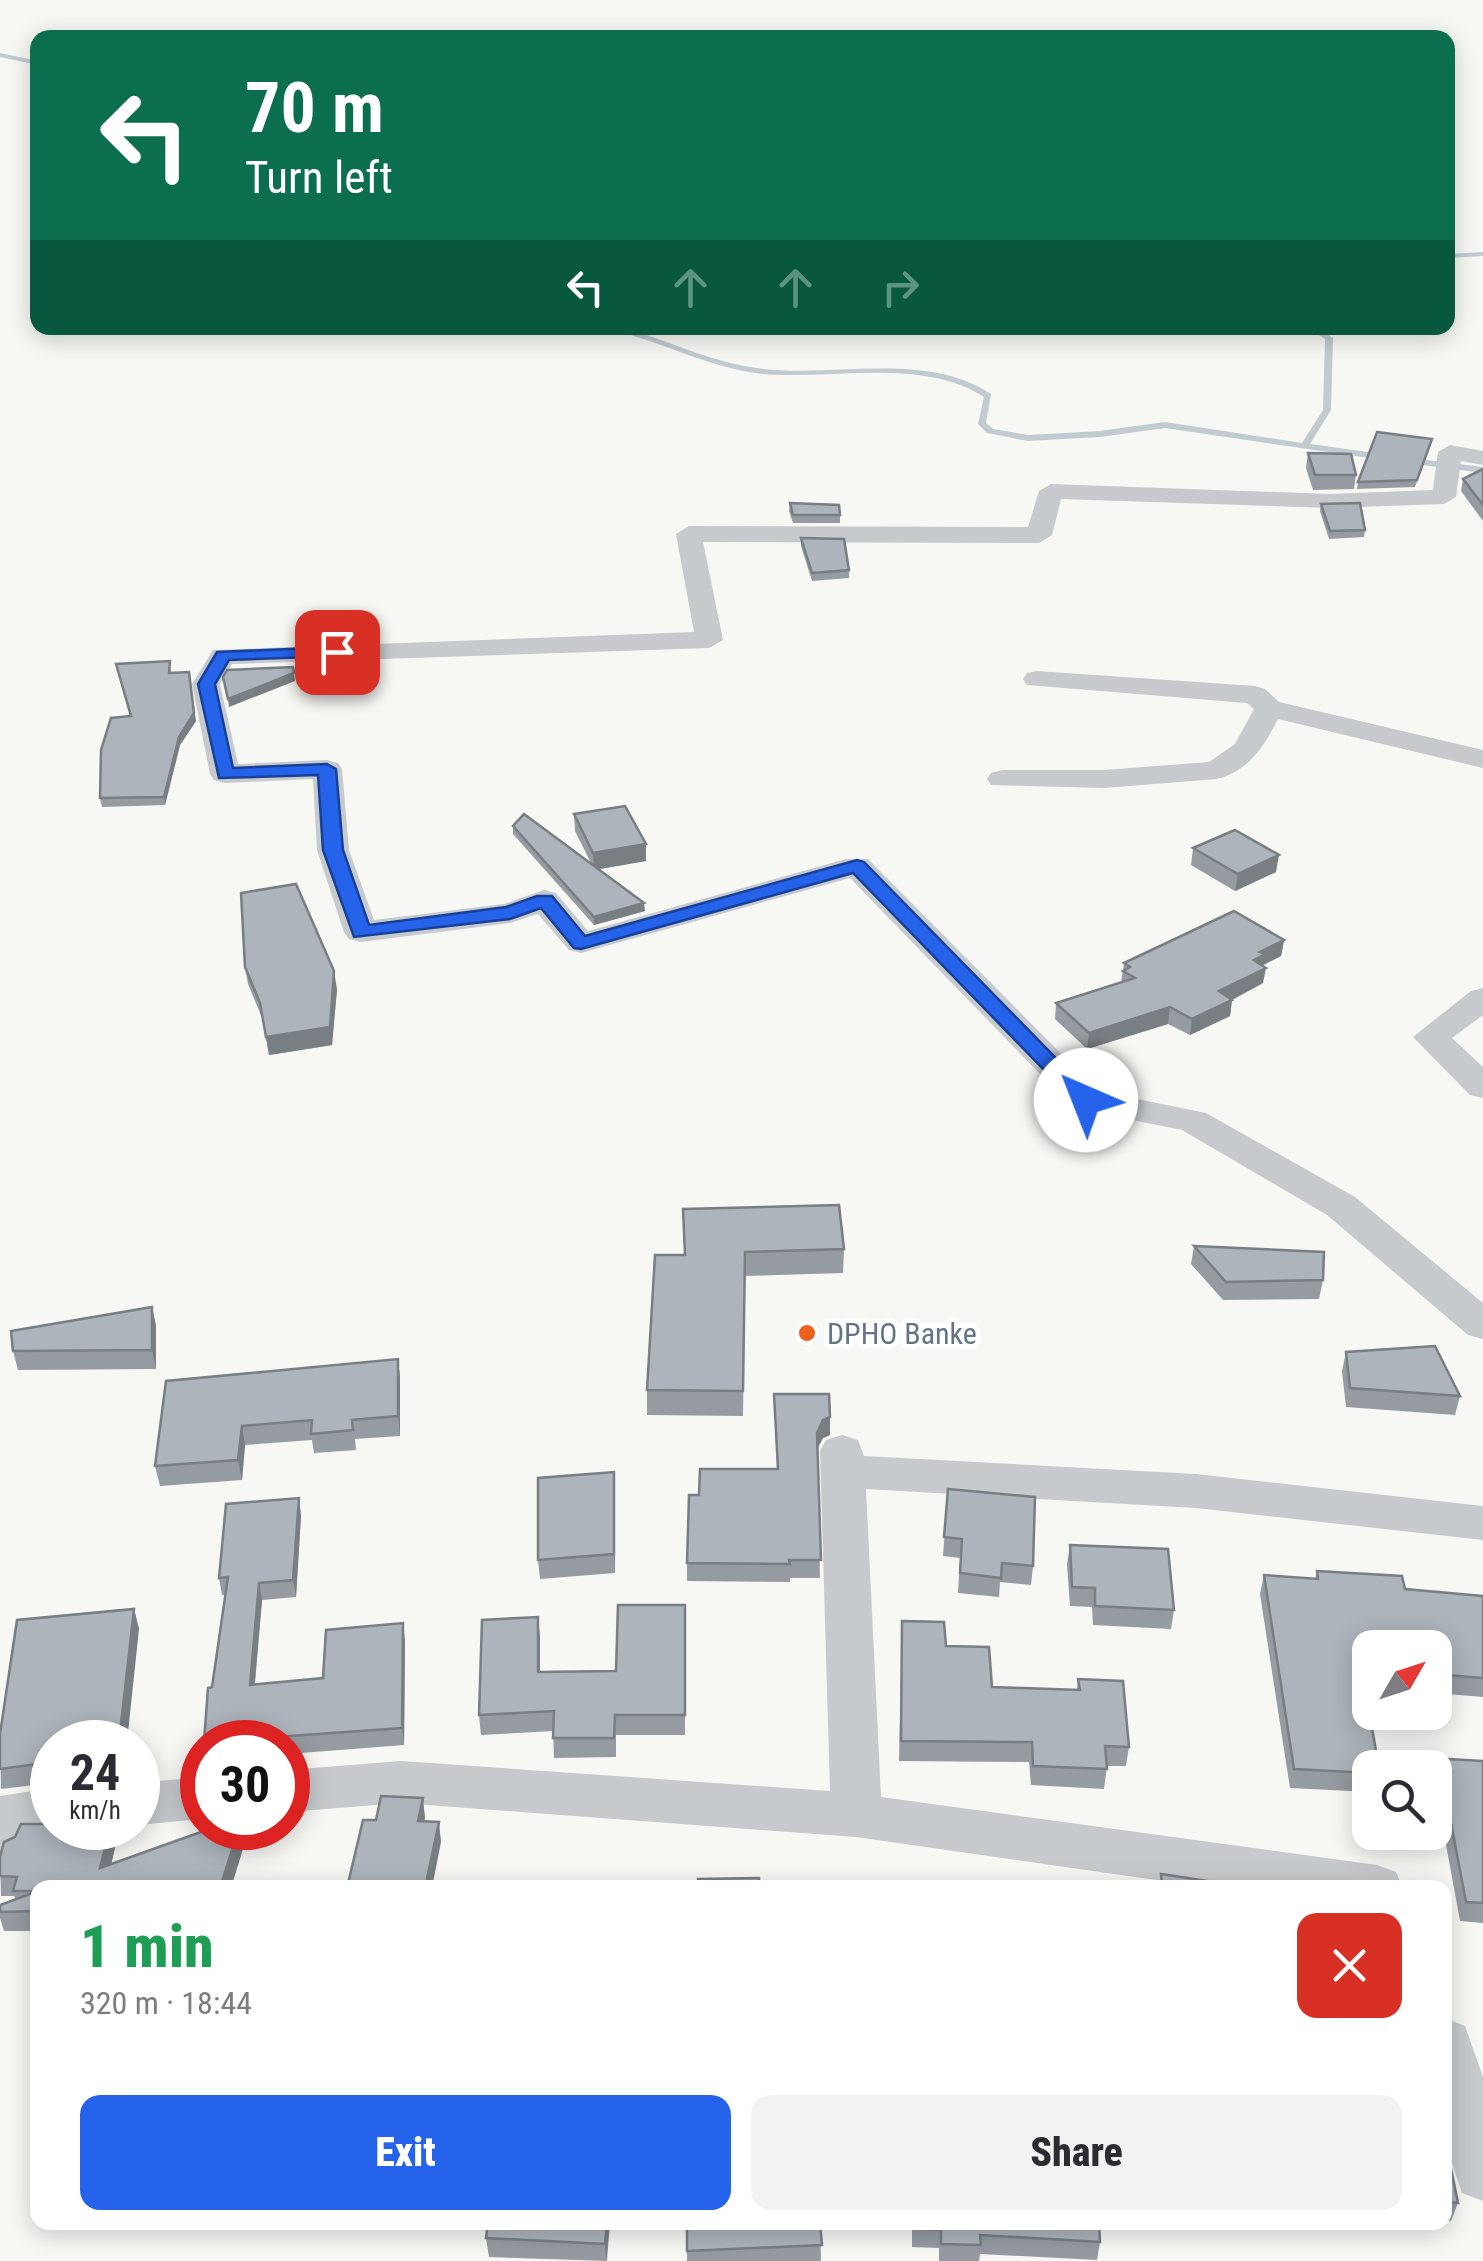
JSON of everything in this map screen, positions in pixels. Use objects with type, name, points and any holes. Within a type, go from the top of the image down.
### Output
[{"type":"street","points":[[1483,458],[1450,452],[1444,497],[1330,502],[1051,491],[1039,535],[689,534],[709,640],[223,656],[206,684],[226,774],[327,769],[333,850],[361,932],[510,913],[544,900],[581,943],[857,866],[1086,1100],[1194,1121],[1341,1206],[1483,1325]]},
{"type":"street","points":[[1037,680],[1255,694],[1269,708],[1483,759]]},
{"type":"street","points":[[1002,779],[1104,779],[1217,770],[1246,750],[1269,708]]},
{"type":"street","points":[[1483,998],[1431,1037],[1483,1087]]},
{"type":"street","points":[[856,1815],[843,1461],[1196,1491],[1483,1523]]},
{"type":"street","points":[[310,1789],[401,1782],[856,1815],[1320,1880]]},
{"type":"street","points":[[0,1839],[11,1814],[30,1812]]},
{"type":"street","points":[[1452,2068],[1483,2173]]},
{"type":"building","points":[[1377,432],[1432,439],[1417,480],[1358,482]]},
{"type":"building","points":[[1308,453],[1351,454],[1356,475],[1315,475]]},
{"type":"building","points":[[1483,469],[1483,505],[1463,479]]},
{"type":"building","points":[[790,503],[839,505],[840,515],[793,515]]},
{"type":"building","points":[[1360,503],[1365,530],[1330,531],[1321,504]]},
{"type":"building","points":[[801,538],[844,539],[849,570],[812,573]]},
{"type":"building","points":[[170,661],[169,673],[189,672],[194,713],[179,737],[164,797],[100,798],[101,750],[111,718],[131,716],[116,664]]},
{"type":"building","points":[[293,667],[294,673],[228,699],[223,677],[227,670]]},
{"type":"building","points":[[625,806],[646,844],[593,853],[574,814]]},
{"type":"building","points":[[524,814],[644,903],[594,917],[513,826]]},
{"type":"building","points":[[1235,830],[1279,855],[1238,874],[1193,848]]},
{"type":"building","points":[[296,884],[334,971],[330,1027],[266,1037],[260,1003],[245,967],[241,893]]},
{"type":"building","points":[[1234,911],[1284,940],[1260,952],[1265,954],[1254,960],[1266,968],[1219,991],[1232,1000],[1192,1019],[1170,1007],[1089,1033],[1056,1003],[1135,978],[1123,971],[1130,967],[1124,963]]},
{"type":"building","points":[[839,1205],[844,1249],[745,1252],[743,1391],[647,1390],[655,1255],[685,1255],[683,1209]]},
{"type":"building","points":[[1194,1246],[1324,1252],[1323,1280],[1226,1282]]},
{"type":"building","points":[[152,1307],[152,1350],[13,1351],[11,1331]]},
{"type":"building","points":[[1435,1346],[1460,1396],[1350,1388],[1346,1352]]},
{"type":"building","points":[[398,1359],[398,1416],[352,1420],[353,1430],[311,1434],[312,1420],[242,1426],[238,1460],[155,1466],[166,1381]]},
{"type":"building","points":[[774,1394],[829,1394],[830,1417],[823,1420],[817,1433],[821,1560],[789,1560],[790,1564],[687,1563],[689,1495],[699,1495],[700,1469],[778,1469]]},
{"type":"building","points":[[614,1472],[614,1554],[538,1560],[538,1478]]},
{"type":"building","points":[[948,1489],[1035,1497],[1033,1566],[1002,1563],[1001,1578],[960,1573],[962,1539],[944,1537]]},
{"type":"building","points":[[299,1498],[293,1580],[259,1583],[250,1685],[323,1678],[326,1630],[403,1623],[402,1728],[310,1735],[310,1720],[206,1720],[228,1577],[219,1578],[226,1504]]},
{"type":"building","points":[[1070,1545],[1168,1549],[1174,1610],[1095,1606],[1095,1588],[1072,1587]]},
{"type":"building","points":[[1317,1571],[1402,1576],[1405,1589],[1483,1596],[1483,1678],[1452,1675],[1452,1630],[1352,1630],[1352,1730],[1372,1730],[1376,1750],[1352,1750],[1352,1772],[1294,1769],[1264,1575],[1318,1579]]},
{"type":"building","points":[[618,1605],[685,1605],[685,1715],[615,1715],[614,1738],[553,1738],[554,1711],[479,1715],[482,1620],[538,1617],[538,1672],[616,1671]]},
{"type":"building","points":[[134,1609],[121,1720],[30,1720],[30,1765],[0,1769],[0,1734],[17,1620]]},
{"type":"building","points":[[902,1621],[944,1622],[946,1646],[989,1647],[992,1687],[1080,1690],[1078,1679],[1123,1681],[1129,1747],[1105,1746],[1107,1769],[1033,1766],[1032,1742],[901,1741]]},
{"type":"building","points":[[1452,1759],[1483,1761],[1483,1903],[1466,1902],[1452,1829]]},
{"type":"building","points":[[381,1796],[423,1798],[418,1821],[439,1822],[427,1880],[349,1880],[363,1820],[376,1820]]},
{"type":"building","points":[[21,1824],[30,1824],[30,1850],[104,1850],[100,1868],[160,1850],[160,1847],[180,1839],[180,1850],[232,1850],[223,1880],[30,1880],[30,1891],[13,1891],[17,1877],[0,1876],[4,1842],[15,1837]]},
{"type":"building","points":[[1161,1874],[1201,1880],[1161,1880]]},
{"type":"building","points":[[759,1878],[759,1880],[698,1880]]},
{"type":"building","points":[[30,1894],[30,1911],[0,1912],[0,1905]]},
{"type":"building","points":[[1452,2174],[1458,2203],[1452,2203]]},
{"type":"building","points":[[487,2230],[606,2230],[605,2244],[486,2238]]},
{"type":"building","points":[[687,2230],[821,2230],[822,2245],[687,2251]]},
{"type":"building","points":[[941,2230],[1099,2230],[1100,2242],[980,2235],[981,2245],[941,2244]]},
{"type":"waterway","points":[[0,55],[30,61]]},
{"type":"waterway","points":[[1455,256],[1483,254]]},
{"type":"waterway","points":[[639,335],[759,371],[914,373],[944,377],[970,384],[988,396],[982,424],[990,431],[1028,438],[1165,425],[1305,446]]},
{"type":"waterway","points":[[1305,446],[1327,410],[1329,338],[1324,335]]},
{"type":"waterway","points":[[1305,446],[1383,457]]},
{"type":"waterway","points":[[1410,461],[1483,470]]},
{"type":"place","name":"DPHO Banke","points":[[807,1333]]},
{"type":"route","points":[[337,652],[223,656],[206,684],[226,774],[327,769],[333,850],[361,932],[510,913],[544,900],[581,943],[857,866],[1086,1100]]}]
